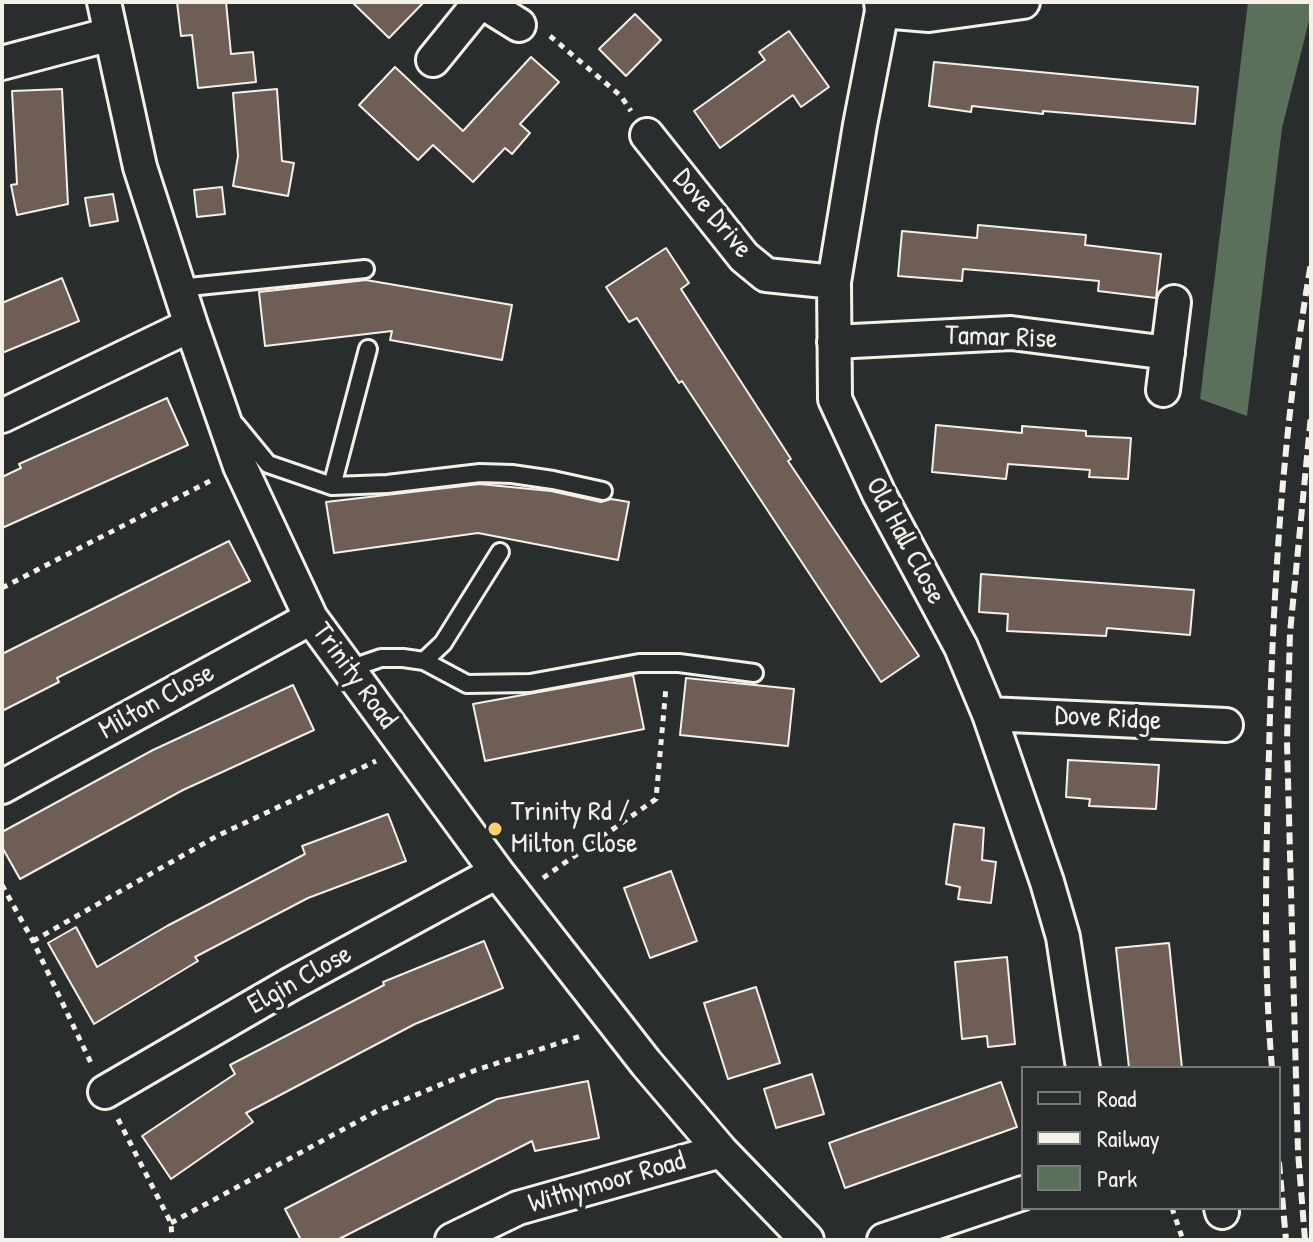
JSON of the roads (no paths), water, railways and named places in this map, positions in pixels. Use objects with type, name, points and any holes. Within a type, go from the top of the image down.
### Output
[{"type":"street","name":"Trinity Road","points":[[104,2],[140,167],[191,325],[240,466],[311,618],[506,884],[616,1025],[721,1151],[807,1240]]},
{"type":"street","points":[[433,60],[481,2],[519,25]]},
{"type":"street","points":[[882,6],[929,15],[1023,2]]},
{"type":"street","name":"Old Hall Close","points":[[882,6],[834,282],[835,399],[879,494],[961,647],[989,714],[1063,937],[1083,1066]]},
{"type":"street","points":[[2,63],[111,34]]},
{"type":"street","name":"Dove Drive","points":[[647,135],[744,257],[766,275],[834,282]]},
{"type":"street","points":[[1163,390],[1174,302]]},
{"type":"street","points":[[2,416],[191,325]]},
{"type":"street","name":"Tamar Rise","points":[[834,342],[1011,333],[1168,353]]},
{"type":"street","name":"Milton Close","points":[[2,787],[311,618]]},
{"type":"street","name":"Dove Ridge","points":[[989,714],[1226,725]]},
{"type":"street","name":"Elgin Close","points":[[105,1092],[291,984],[506,884]]},
{"type":"street","name":"Withymoor Road","points":[[452,1240],[518,1208],[721,1151]]},
{"type":"street","points":[[884,1240],[1021,1194]]},
{"type":"lane","points":[[179,288],[365,269]]},
{"type":"lane","points":[[332,486],[368,349]]},
{"type":"lane","points":[[219,406],[268,464],[332,486],[387,484],[480,473],[512,474],[603,491]]},
{"type":"lane","points":[[424,661],[443,643],[500,552]]},
{"type":"lane","points":[[349,669],[381,658],[403,658],[424,661],[467,684],[530,683],[639,663],[668,663],[754,673]]},
{"type":"railway","points":[[1272,1066],[1266,910],[1273,629],[1286,446],[1311,263]]},
{"type":"railway","points":[[1305,1240],[1298,1152],[1287,742],[1290,633],[1311,415]]},
{"type":"railway","points":[[1281,1184],[1286,1240]]},
{"type":"place","name":"Trinity Rd / Milton Close","points":[[495,829]]}]
